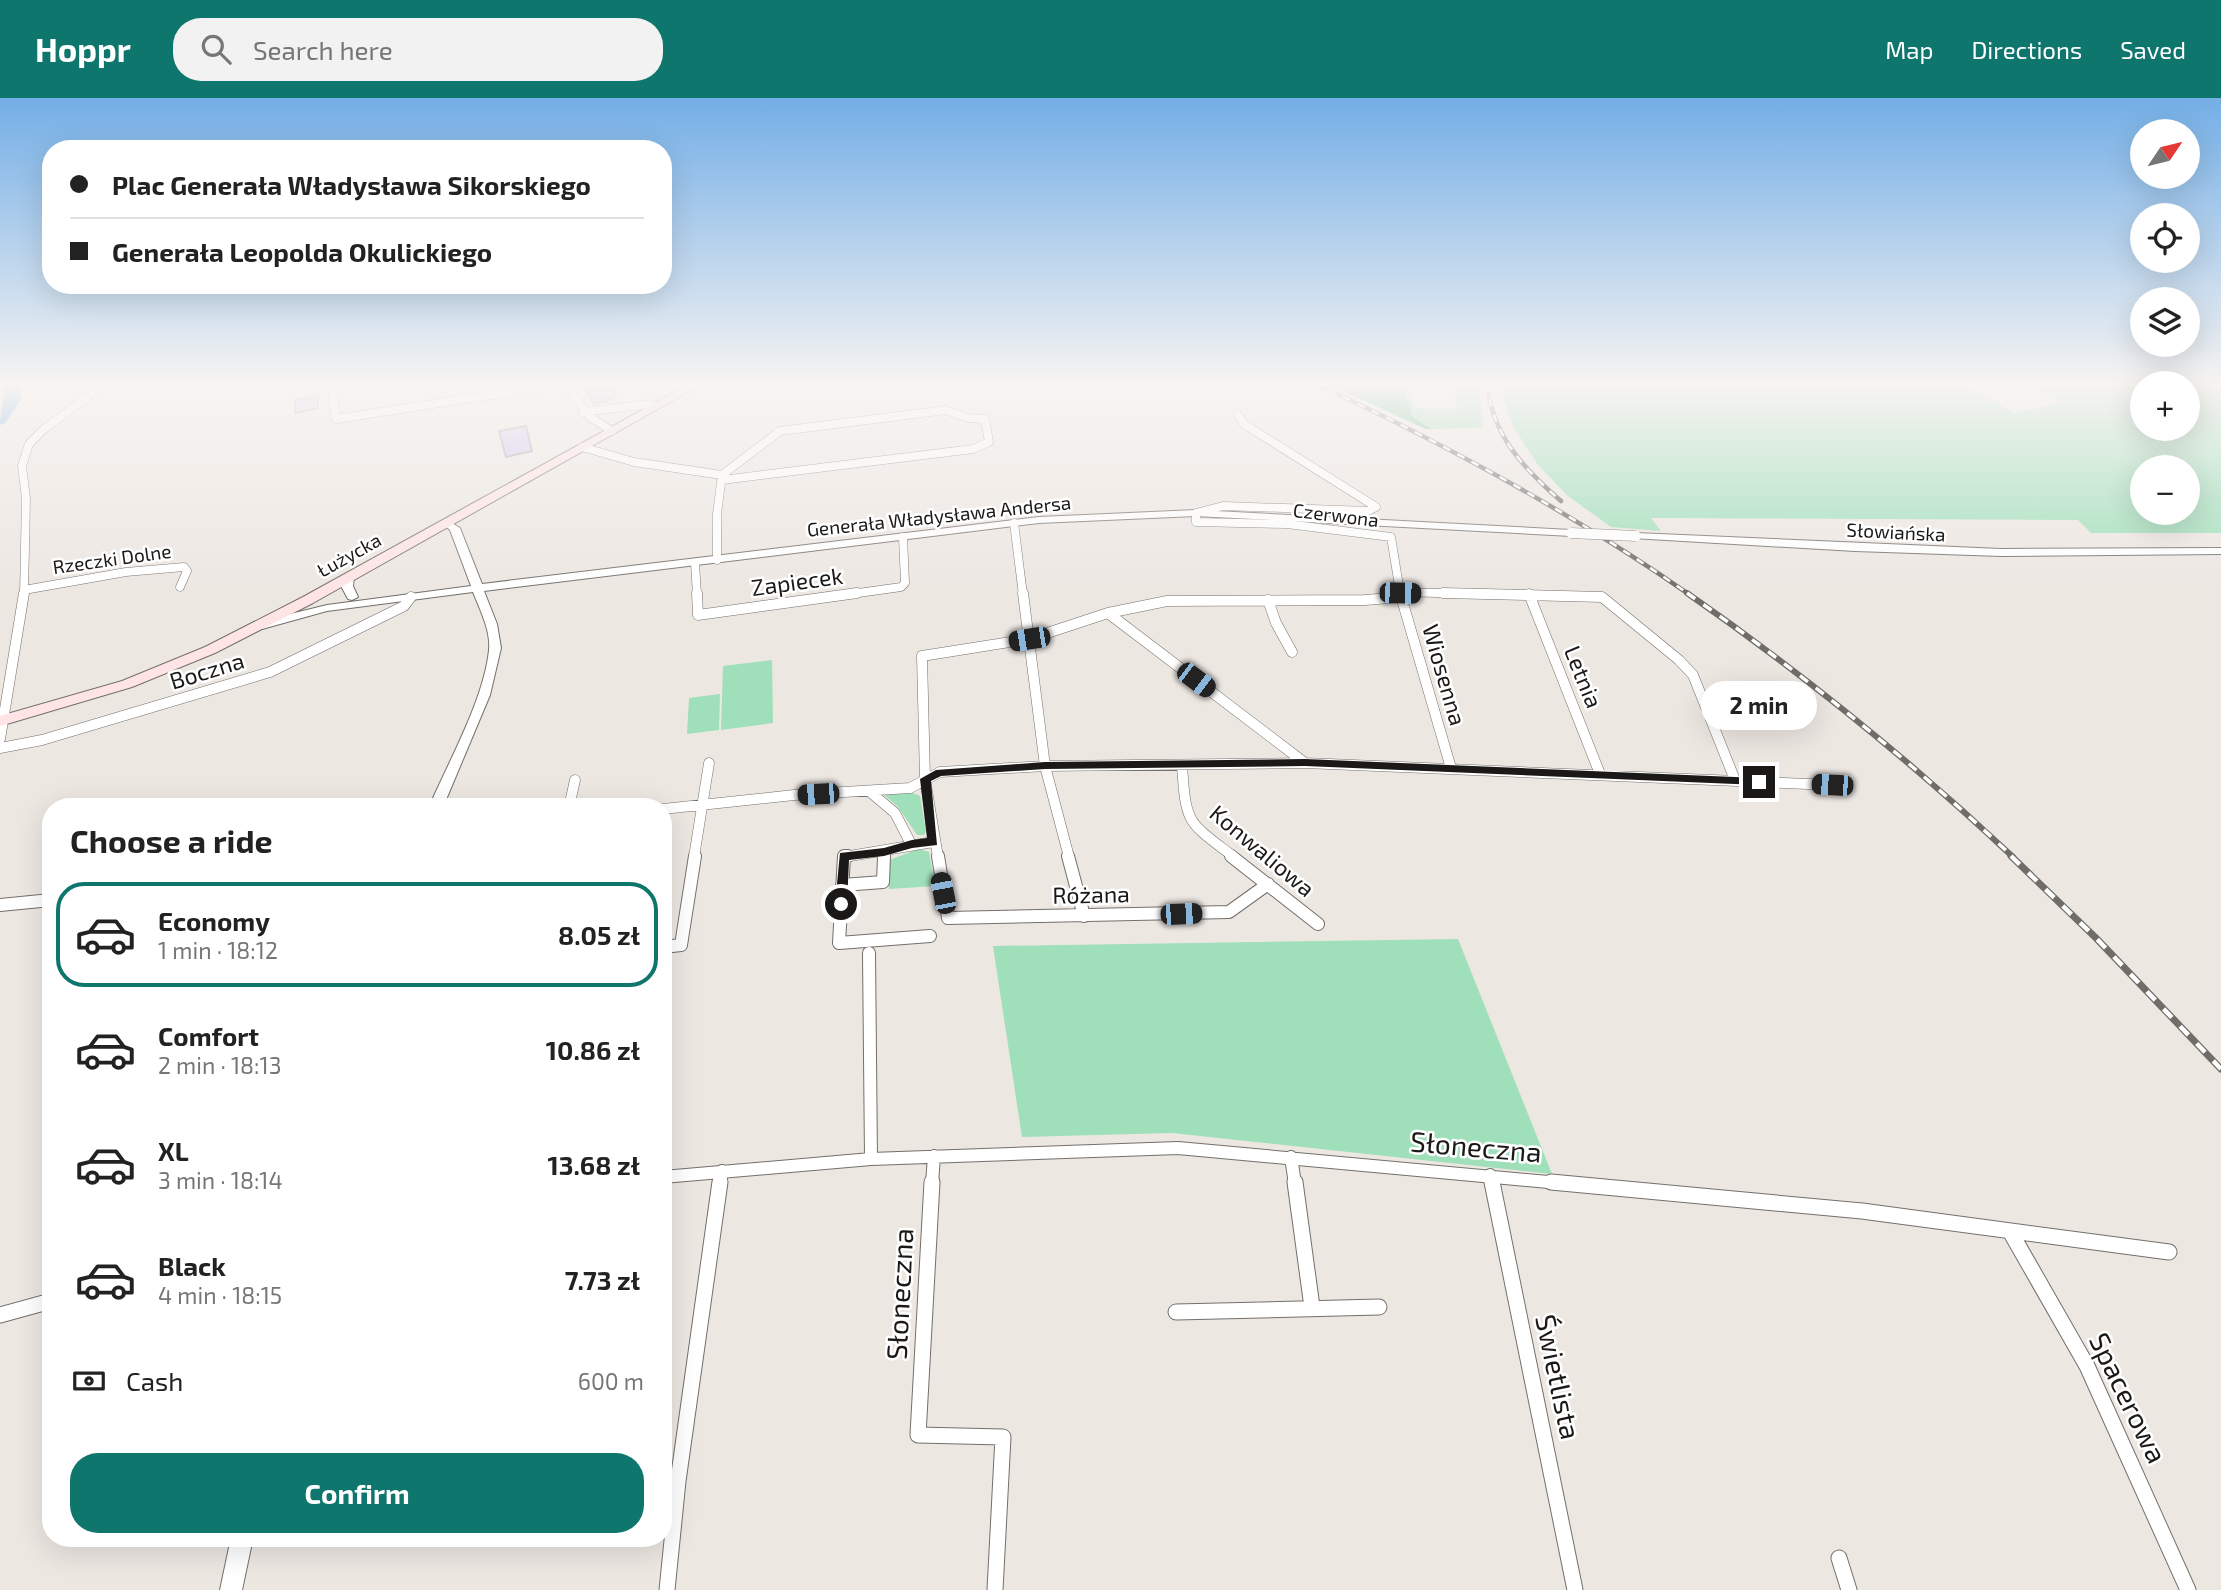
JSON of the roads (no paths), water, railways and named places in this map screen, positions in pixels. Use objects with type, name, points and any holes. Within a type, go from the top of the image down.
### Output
[{"type":"main road","name":"Łużycka","points":[[2,720],[93,695],[156,673],[258,627],[572,453]]},
{"type":"street","name":"Rzeczki Dolne","points":[[0,739],[22,623],[26,499],[22,466],[26,453]]},
{"type":"street","points":[[602,453],[635,462],[722,477],[933,453]]},
{"type":"street","points":[[717,560],[717,514],[722,477],[751,453]]},
{"type":"street","points":[[1196,513],[1223,506],[1368,511],[1376,507],[1290,453]]},
{"type":"street","name":"Generała Władysława Andersa","points":[[258,627],[332,607],[1014,523],[1196,513],[1571,533]]},
{"type":"street","name":"Czerwona","points":[[1196,513],[1196,522],[1287,524],[1391,537],[1401,595]]},
{"type":"street","points":[[440,798],[484,695],[494,656],[493,631],[455,528],[447,523]]},
{"type":"street","points":[[1014,523],[1045,766],[1084,916]]},
{"type":"street","name":"Słowiańska","points":[[1571,533],[2004,554],[2130,555],[2221,551]]},
{"type":"street","name":"Zapiecek","points":[[695,563],[698,615],[901,587],[905,583],[903,537]]},
{"type":"street","name":"Rzeczki Dolne","points":[[24,590],[126,572],[184,568],[187,572],[180,587]]},
{"type":"street","points":[[348,577],[347,586],[352,597]]},
{"type":"street","points":[[930,936],[839,943],[844,856],[884,852],[912,844],[933,842],[925,779],[922,656],[1029,639],[1108,613],[1167,601],[1365,600],[1401,595],[1529,594],[1601,597],[1679,660],[1693,676],[1735,780]]},
{"type":"street","name":"Letnia","points":[[1529,594],[1601,774]]},
{"type":"street","name":"Wiosenna","points":[[1401,595],[1451,768]]},
{"type":"street","name":"Boczna","points":[[0,748],[55,736],[270,672],[398,609],[411,597]]},
{"type":"street","name":"Generała Władysława Andersa","points":[[308,600],[398,598]]},
{"type":"street","name":"Generała Władysława Andersa","points":[[308,600],[332,607]]},
{"type":"street","points":[[1268,600],[1276,623],[1292,652]]},
{"type":"street","points":[[1108,613],[1305,763]]},
{"type":"street","points":[[672,946],[681,945],[709,763]]},
{"type":"street","points":[[672,808],[794,795],[911,788],[940,772],[1045,766],[1305,763],[1832,785]]},
{"type":"street","name":"Konwaliowa","points":[[1182,765],[1185,809],[1194,826],[1318,924]]},
{"type":"street","points":[[571,798],[575,780]]},
{"type":"street","points":[[869,791],[892,807],[906,827],[912,844]]},
{"type":"street","name":"Różana","points":[[933,842],[948,918],[1229,912],[1268,884]]},
{"type":"street","points":[[842,885],[883,881],[884,852]]},
{"type":"street","points":[[0,905],[42,901]]},
{"type":"street","points":[[869,953],[871,1158]]},
{"type":"street","name":"Słoneczna","points":[[672,1176],[871,1158],[1178,1148],[1862,1211],[2169,1252]]},
{"type":"street","name":"Słoneczna","points":[[934,1156],[918,1435],[1003,1437],[995,1590]]},
{"type":"street","points":[[1291,1157],[1312,1307]]},
{"type":"street","points":[[672,1540],[722,1171]]},
{"type":"street","name":"Świetlista","points":[[1490,1175],[1575,1590]]},
{"type":"street","name":"Spacerowa","points":[[2011,1233],[2087,1366],[2188,1590]]},
{"type":"street","points":[[0,1315],[42,1303]]},
{"type":"street","points":[[1176,1312],[1379,1307]]},
{"type":"street","points":[[231,1590],[240,1547]]},
{"type":"street","points":[[667,1590],[671,1547]]},
{"type":"street","points":[[1839,1558],[1849,1590]]},
{"type":"railway","points":[[1454,453],[1599,535],[1687,593]]},
{"type":"railway","points":[[1515,453],[1534,476],[1561,501]]},
{"type":"railway","points":[[1687,593],[1772,654],[1855,719],[1935,786],[2013,857]]},
{"type":"railway","points":[[2011,856],[2096,938],[2221,1069]]}]
